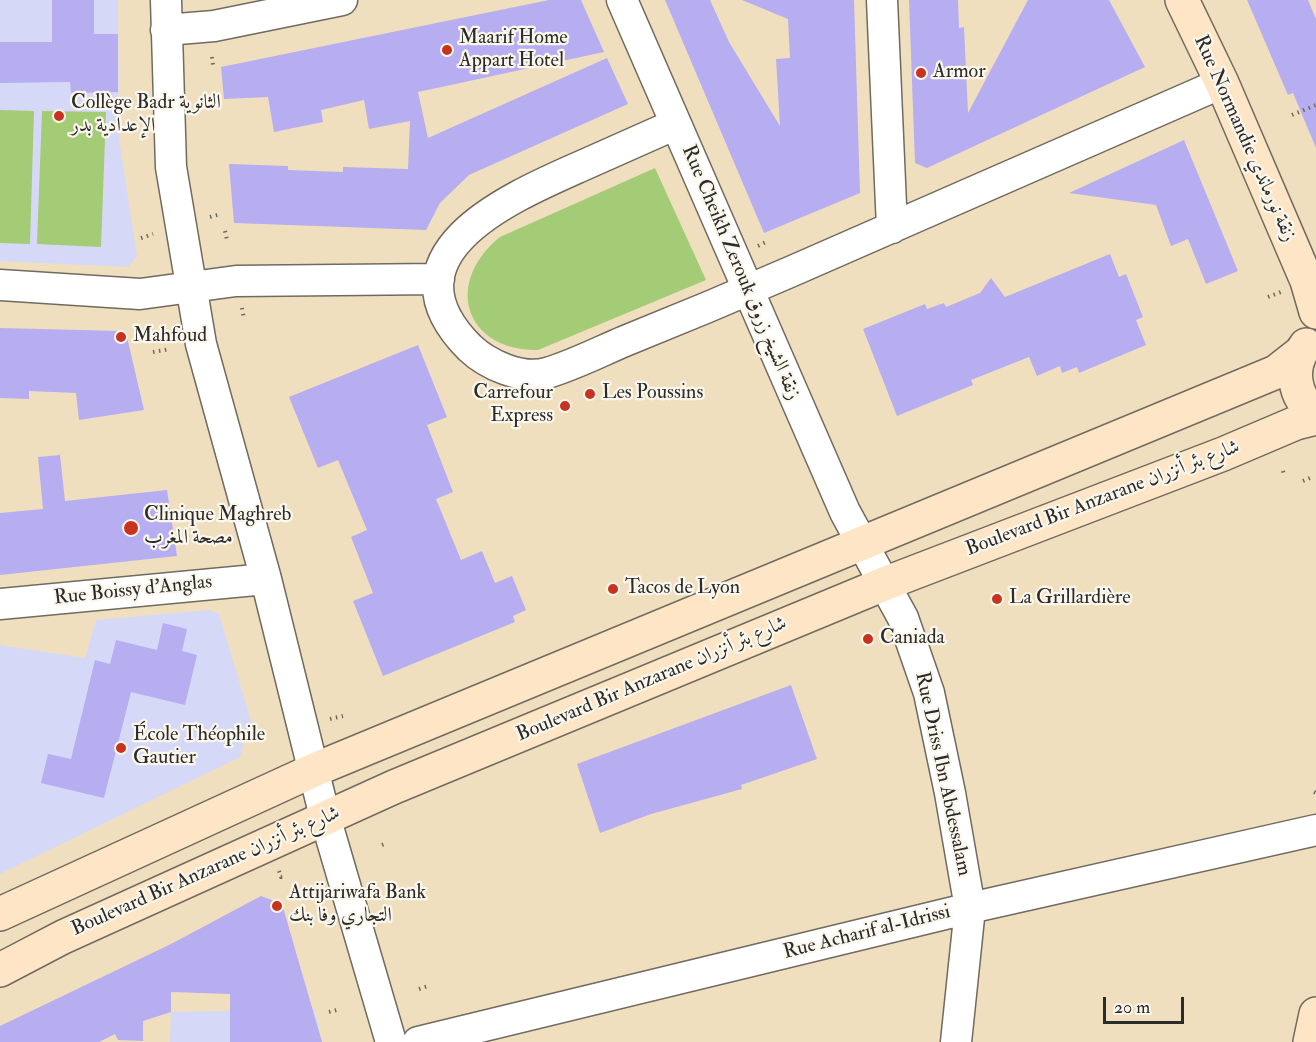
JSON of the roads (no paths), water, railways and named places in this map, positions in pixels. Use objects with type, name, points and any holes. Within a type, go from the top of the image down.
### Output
[{"type":"main road","name":"Rue Normandie زنقة نورماندي","points":[[1182,0],[1222,83],[1307,281],[1316,312]]},
{"type":"main road","points":[[0,915],[314,770],[1276,372],[1308,345]]},
{"type":"main road","points":[[1308,345],[1295,369],[1296,384],[1305,404],[1316,416]]},
{"type":"main road","name":"Boulevard Bir Anzarane شارع بئر أنزران","points":[[0,970],[63,937],[325,817],[884,584],[1316,416]]},
{"type":"main road","points":[[1310,1042],[1316,1014]]},
{"type":"street","points":[[166,0],[171,167],[190,289],[212,390],[266,579],[325,817],[391,1042]]},
{"type":"street","points":[[166,30],[214,26],[342,0]]},
{"type":"street","name":"Rue Cheikh Zerouk زنقة الشيخ زروق","points":[[622,0],[747,291],[862,544],[884,584]]},
{"type":"street","points":[[882,0],[892,228]]},
{"type":"street","points":[[675,124],[524,192],[472,224],[451,250],[439,279],[444,311],[452,326],[468,346],[499,367],[539,374],[747,291],[1222,83]]},
{"type":"street","points":[[0,285],[140,294],[236,281],[439,279]]},
{"type":"street","name":"Rue Boissy d’Anglas","points":[[0,604],[266,579]]},
{"type":"street","name":"Rue Driss Ibn Abdessalam","points":[[884,584],[903,618],[928,693],[950,793],[970,908],[956,1042]]},
{"type":"street","name":"Rue Acharif al-Idrissi","points":[[418,1042],[970,908],[1316,830]]},
{"type":"place","name":"Maarif Home Appart Hotel","points":[[447,50]]},
{"type":"place","name":"Armor","points":[[921,73]]},
{"type":"place","name":"Collège Badr الثانوية الإعدادية بدر","points":[[59,116]]},
{"type":"place","name":"Mahfoud","points":[[121,337]]},
{"type":"place","name":"Les Poussins","points":[[590,394]]},
{"type":"place","name":"Carrefour Express","points":[[565,406]]},
{"type":"place","name":"Clinique Maghreb مصحة المغرب","points":[[131,528]]},
{"type":"place","name":"Tacos de Lyon","points":[[613,589]]},
{"type":"place","name":"La Grillardière","points":[[997,599]]},
{"type":"place","name":"Caniada","points":[[868,639]]},
{"type":"place","name":"École Théophile Gautier","points":[[121,748]]},
{"type":"place","name":"Attijariwafa Bank التجاري وفا بنك","points":[[277,906]]}]
